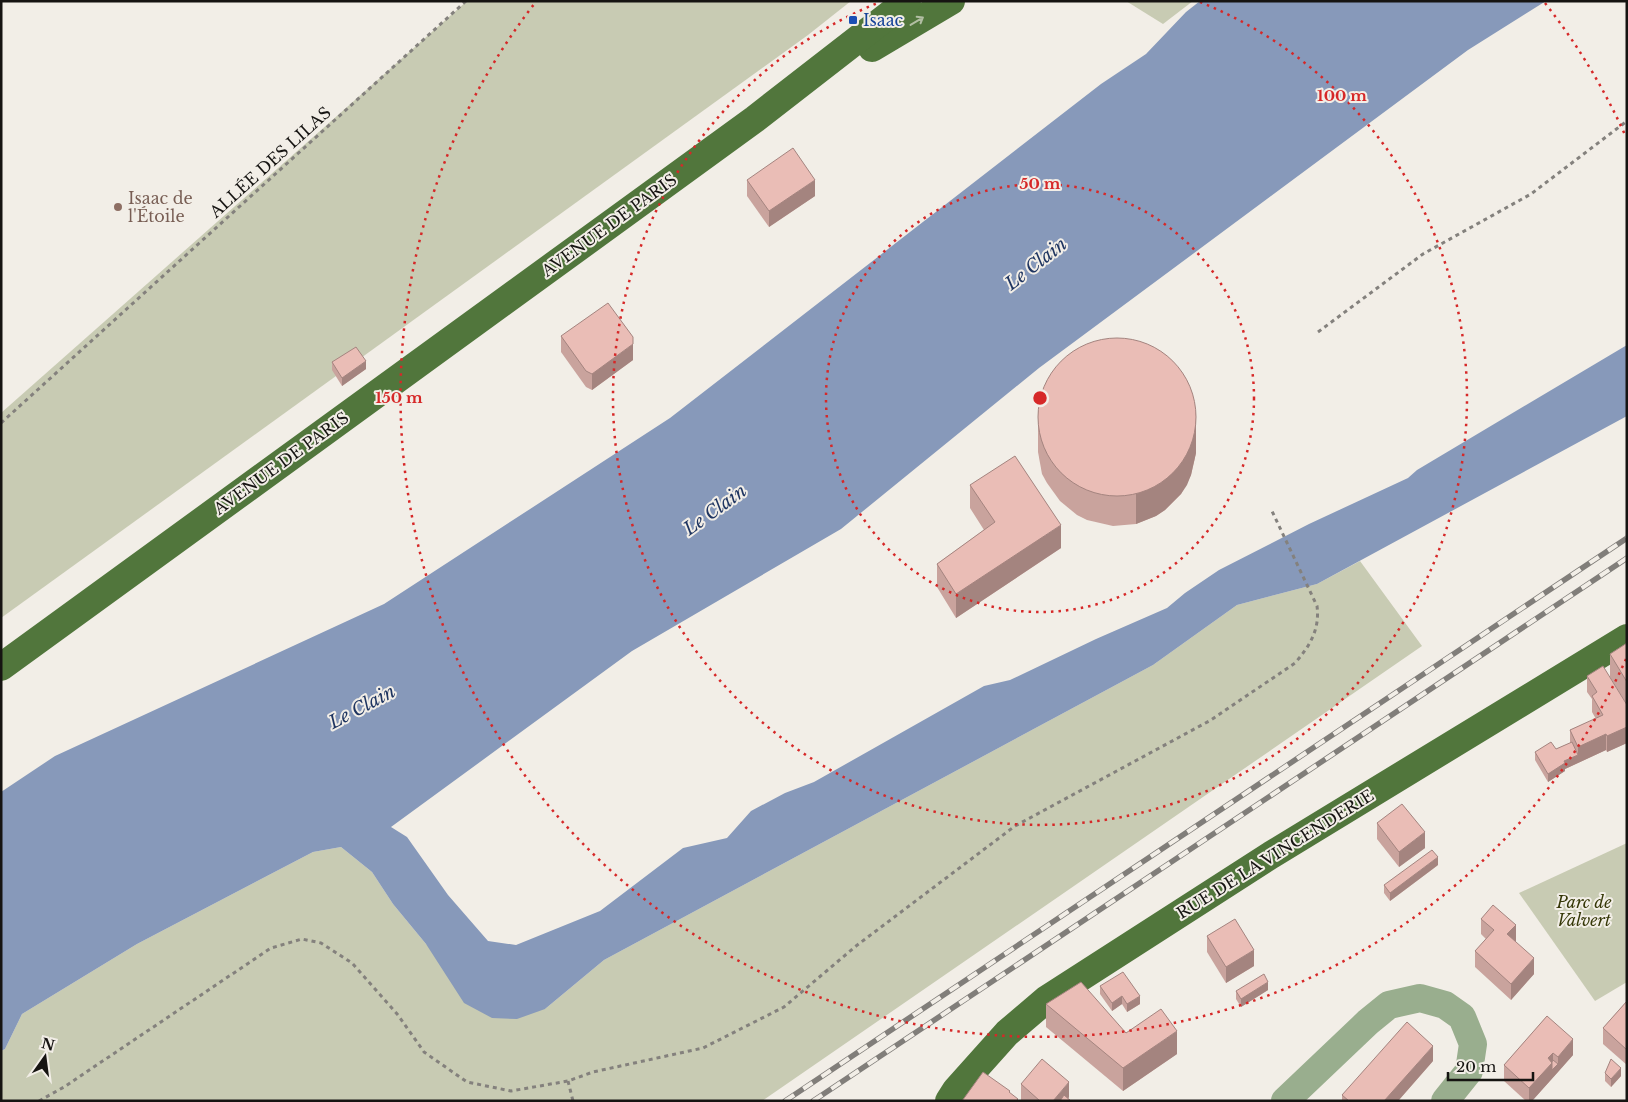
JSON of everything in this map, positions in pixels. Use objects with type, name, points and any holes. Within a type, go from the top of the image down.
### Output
[{"type":"main road","name":"AVENUE DE PARIS","points":[[1,667],[755,119],[907,1]]},
{"type":"main road","name":"AVENUE DE PARIS","points":[[755,119],[951,1]]},
{"type":"main road","name":"RUE DE LA VINCENDERIE","points":[[949,1101],[956,1090],[1007,1033],[1047,999],[1264,860],[1627,638]]},
{"type":"street","points":[[1285,1101],[1368,1022],[1389,1005],[1420,998],[1445,1005],[1462,1017],[1473,1044],[1469,1071],[1445,1101]]},
{"type":"path","name":"ALLÉE DES LILAS","points":[[1,423],[466,1]]},
{"type":"path","points":[[1318,332],[1423,254],[1531,194],[1627,121]]},
{"type":"path","points":[[39,1101],[64,1087],[271,948],[302,939],[321,943],[352,963],[398,1015],[424,1052],[467,1082],[511,1090],[568,1081],[593,1072],[703,1048],[784,1007],[856,946],[1015,826],[1211,720],[1295,663],[1313,638],[1318,616],[1317,606],[1271,508]]},
{"type":"path","points":[[568,1081],[573,1101]]},
{"type":"green space","points":[[467,1],[851,1],[808,35],[1,618],[1,413]]},
{"type":"green space","points":[[1126,1],[1193,1],[1163,24]]},
{"type":"green space","points":[[1360,561],[1422,646],[762,1101],[1,1101],[1,1051],[5,1049],[22,1014],[137,944],[313,852],[341,847],[372,872],[393,904],[426,944],[545,1009],[604,960],[1153,665],[1237,605],[1317,584]]},
{"type":"green space","name":"Parc de Valvert","points":[[1627,843],[1627,982],[1595,1001],[1519,893]]},
{"type":"water","name":"Le Clain","points":[[1200,1],[1546,1],[1468,50],[1039,368],[841,529],[632,651],[391,827],[407,837],[448,895],[488,941],[516,945],[600,911],[683,848],[727,838],[751,811],[785,793],[814,782],[984,686],[1010,680],[1167,608],[1219,570],[1309,524],[1408,478],[1417,470],[1627,345],[1627,416],[1317,584],[1237,605],[1153,665],[604,960],[545,1009],[517,1019],[492,1018],[464,1003],[426,944],[393,904],[372,872],[341,847],[313,852],[137,944],[22,1014],[5,1049],[1,1051],[1,792],[55,756],[384,604],[670,418],[1101,84],[1146,54],[1186,12]]},
{"type":"building","points":[[793,148],[815,180],[769,211],[747,180]]},
{"type":"building","points":[[608,303],[633,337],[633,344],[592,374],[586,371],[561,336]]},
{"type":"building","points":[[1109,338],[1125,338],[1140,341],[1154,347],[1173,361],[1183,373],[1193,394],[1196,417],[1193,440],[1183,461],[1173,473],[1161,483],[1140,493],[1125,496],[1109,496],[1094,493],[1073,483],[1051,461],[1041,440],[1038,425],[1038,409],[1041,394],[1051,373],[1073,351],[1094,341]]},
{"type":"building","points":[[356,347],[366,361],[342,378],[332,362]]},
{"type":"building","points":[[1015,456],[1061,525],[956,594],[937,564],[995,522],[970,485]]},
{"type":"building","points":[[1627,643],[1627,682],[1610,654]]},
{"type":"building","points":[[1603,666],[1627,705],[1627,727],[1578,747],[1570,730],[1603,715],[1592,696],[1597,692],[1587,676]]},
{"type":"building","points":[[1551,742],[1556,749],[1572,742],[1578,755],[1564,761],[1565,763],[1548,774],[1535,752]]},
{"type":"building","points":[[1402,804],[1425,832],[1399,852],[1377,823]]},
{"type":"building","points":[[1432,850],[1438,857],[1390,893],[1384,885]]},
{"type":"building","points":[[1493,905],[1516,925],[1507,934],[1534,958],[1511,984],[1475,951],[1494,930],[1481,919]]},
{"type":"building","points":[[1235,919],[1254,950],[1226,967],[1207,936]]},
{"type":"building","points":[[1123,972],[1140,996],[1127,1004],[1122,996],[1112,1003],[1100,986]]},
{"type":"building","points":[[1264,974],[1268,982],[1241,999],[1236,991]]},
{"type":"building","points":[[1081,982],[1126,1033],[1161,1009],[1177,1031],[1123,1068],[1046,1004]]},
{"type":"building","points":[[1627,1001],[1627,1050],[1603,1028]]},
{"type":"building","points":[[1547,1016],[1573,1039],[1558,1057],[1553,1053],[1548,1058],[1552,1063],[1529,1088],[1504,1065]]},
{"type":"building","points":[[1407,1022],[1433,1046],[1384,1101],[1349,1101],[1342,1095]]},
{"type":"building","points":[[1042,1059],[1069,1082],[1053,1101],[1040,1101],[1021,1084]]},
{"type":"building","points":[[1611,1059],[1621,1068],[1611,1079],[1605,1073]]},
{"type":"building","points":[[1553,1060],[1558,1064],[1552,1070],[1552,1062]]},
{"type":"building","points":[[983,1072],[1018,1099],[1016,1101],[962,1101]]},
{"type":"building","points":[[1064,1095],[1071,1101],[1060,1101]]},
{"type":"railway","points":[[785,1101],[1627,538]]},
{"type":"railway","points":[[813,1101],[1627,558]]},
{"type":"place","name":"Isaac","points":[[853,20]]},
{"type":"place","name":"Isaac de l'Étoile","points":[[118,207]]}]
